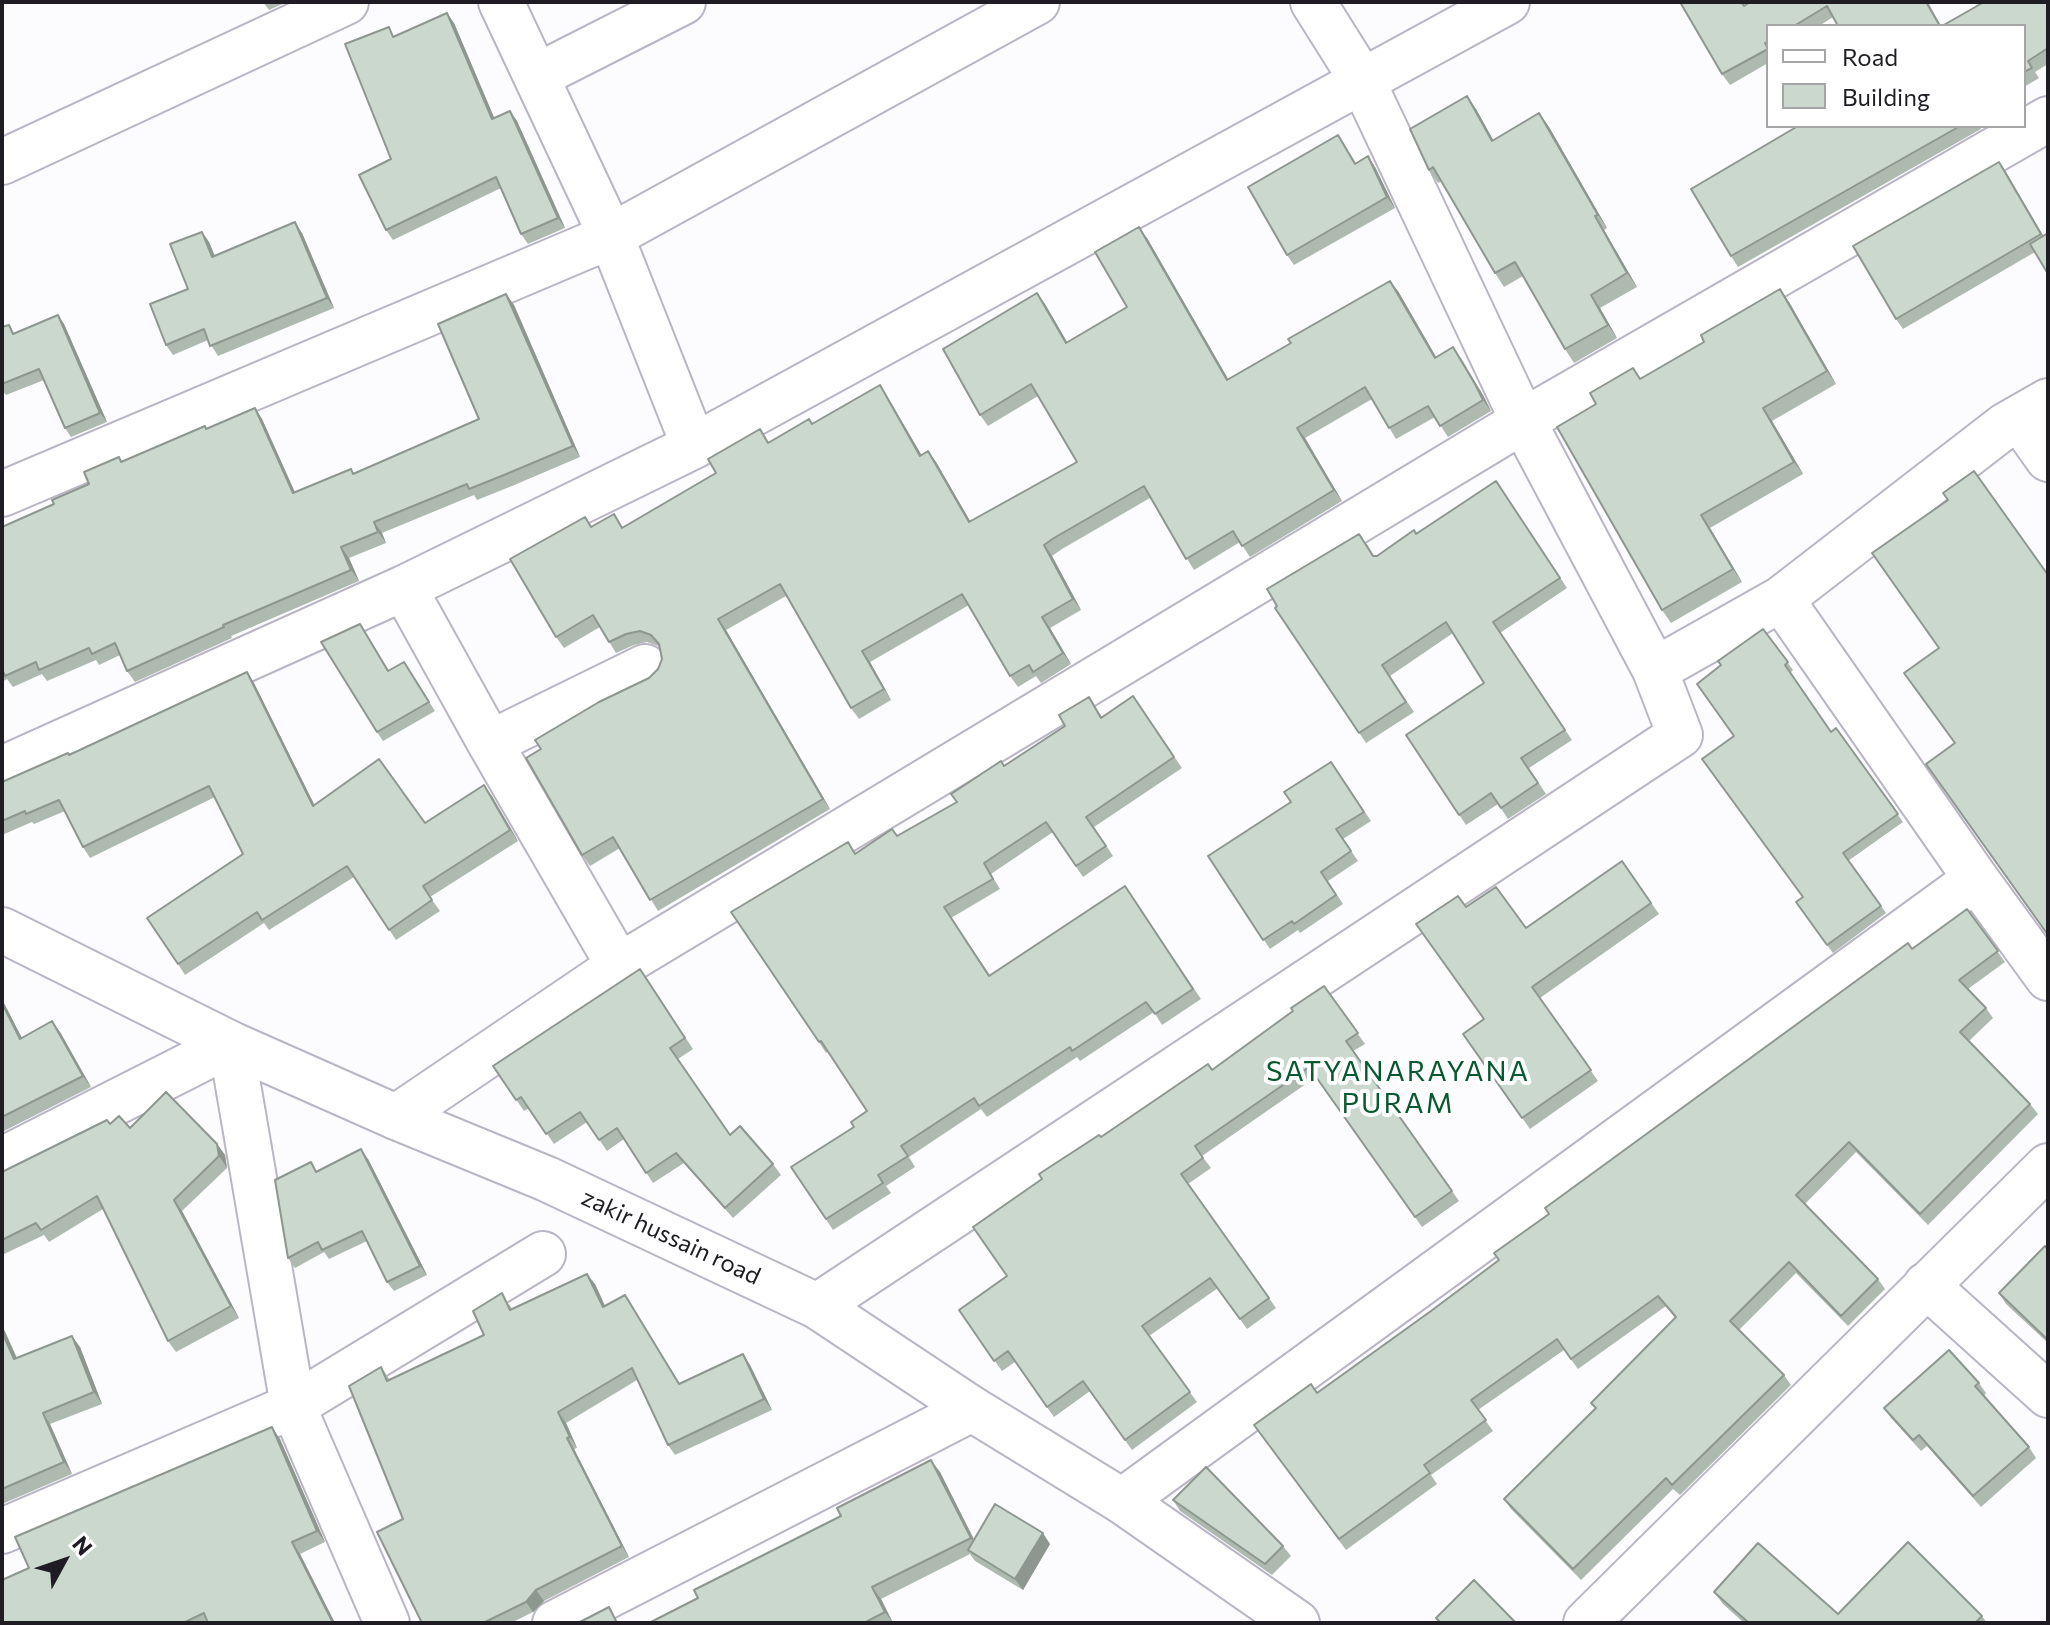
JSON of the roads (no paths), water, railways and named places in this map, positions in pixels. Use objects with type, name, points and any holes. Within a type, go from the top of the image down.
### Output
[{"type":"street","points":[[2,162],[346,2]]},
{"type":"street","points":[[501,2],[611,236],[694,446]]},
{"type":"street","points":[[537,76],[683,2]]},
{"type":"street","points":[[2,494],[611,236],[1037,2]]},
{"type":"street","points":[[817,1306],[1680,735],[1655,670],[1523,421],[1362,80],[1313,2]]},
{"type":"street","points":[[2,769],[404,588],[694,446],[1507,2]]},
{"type":"street","points":[[396,1117],[619,966],[1523,421],[2048,119]]},
{"type":"street","points":[[1655,670],[1781,599],[2006,425],[2034,409],[2048,459]]},
{"type":"street","points":[[404,588],[619,966]]},
{"type":"street","points":[[1781,599],[2048,978]]},
{"type":"street","points":[[490,743],[645,667]]},
{"type":"street","points":[[1122,1501],[1976,879]]},
{"type":"street","name":"zakir hussain road","points":[[2,930],[231,1044],[547,1179],[817,1306],[972,1409],[1122,1501],[1297,1623]]},
{"type":"street","points":[[2,1160],[231,1044],[293,1406],[387,1623]]},
{"type":"street","points":[[1586,1623],[2048,1166]]},
{"type":"street","points":[[2,1531],[293,1406],[543,1254]]},
{"type":"street","points":[[1926,1285],[2048,1395]]},
{"type":"street","points":[[555,1623],[972,1409]]},
{"type":"district","name":"SATYANARAYANA PURAM","points":[[1398,1088]]}]
